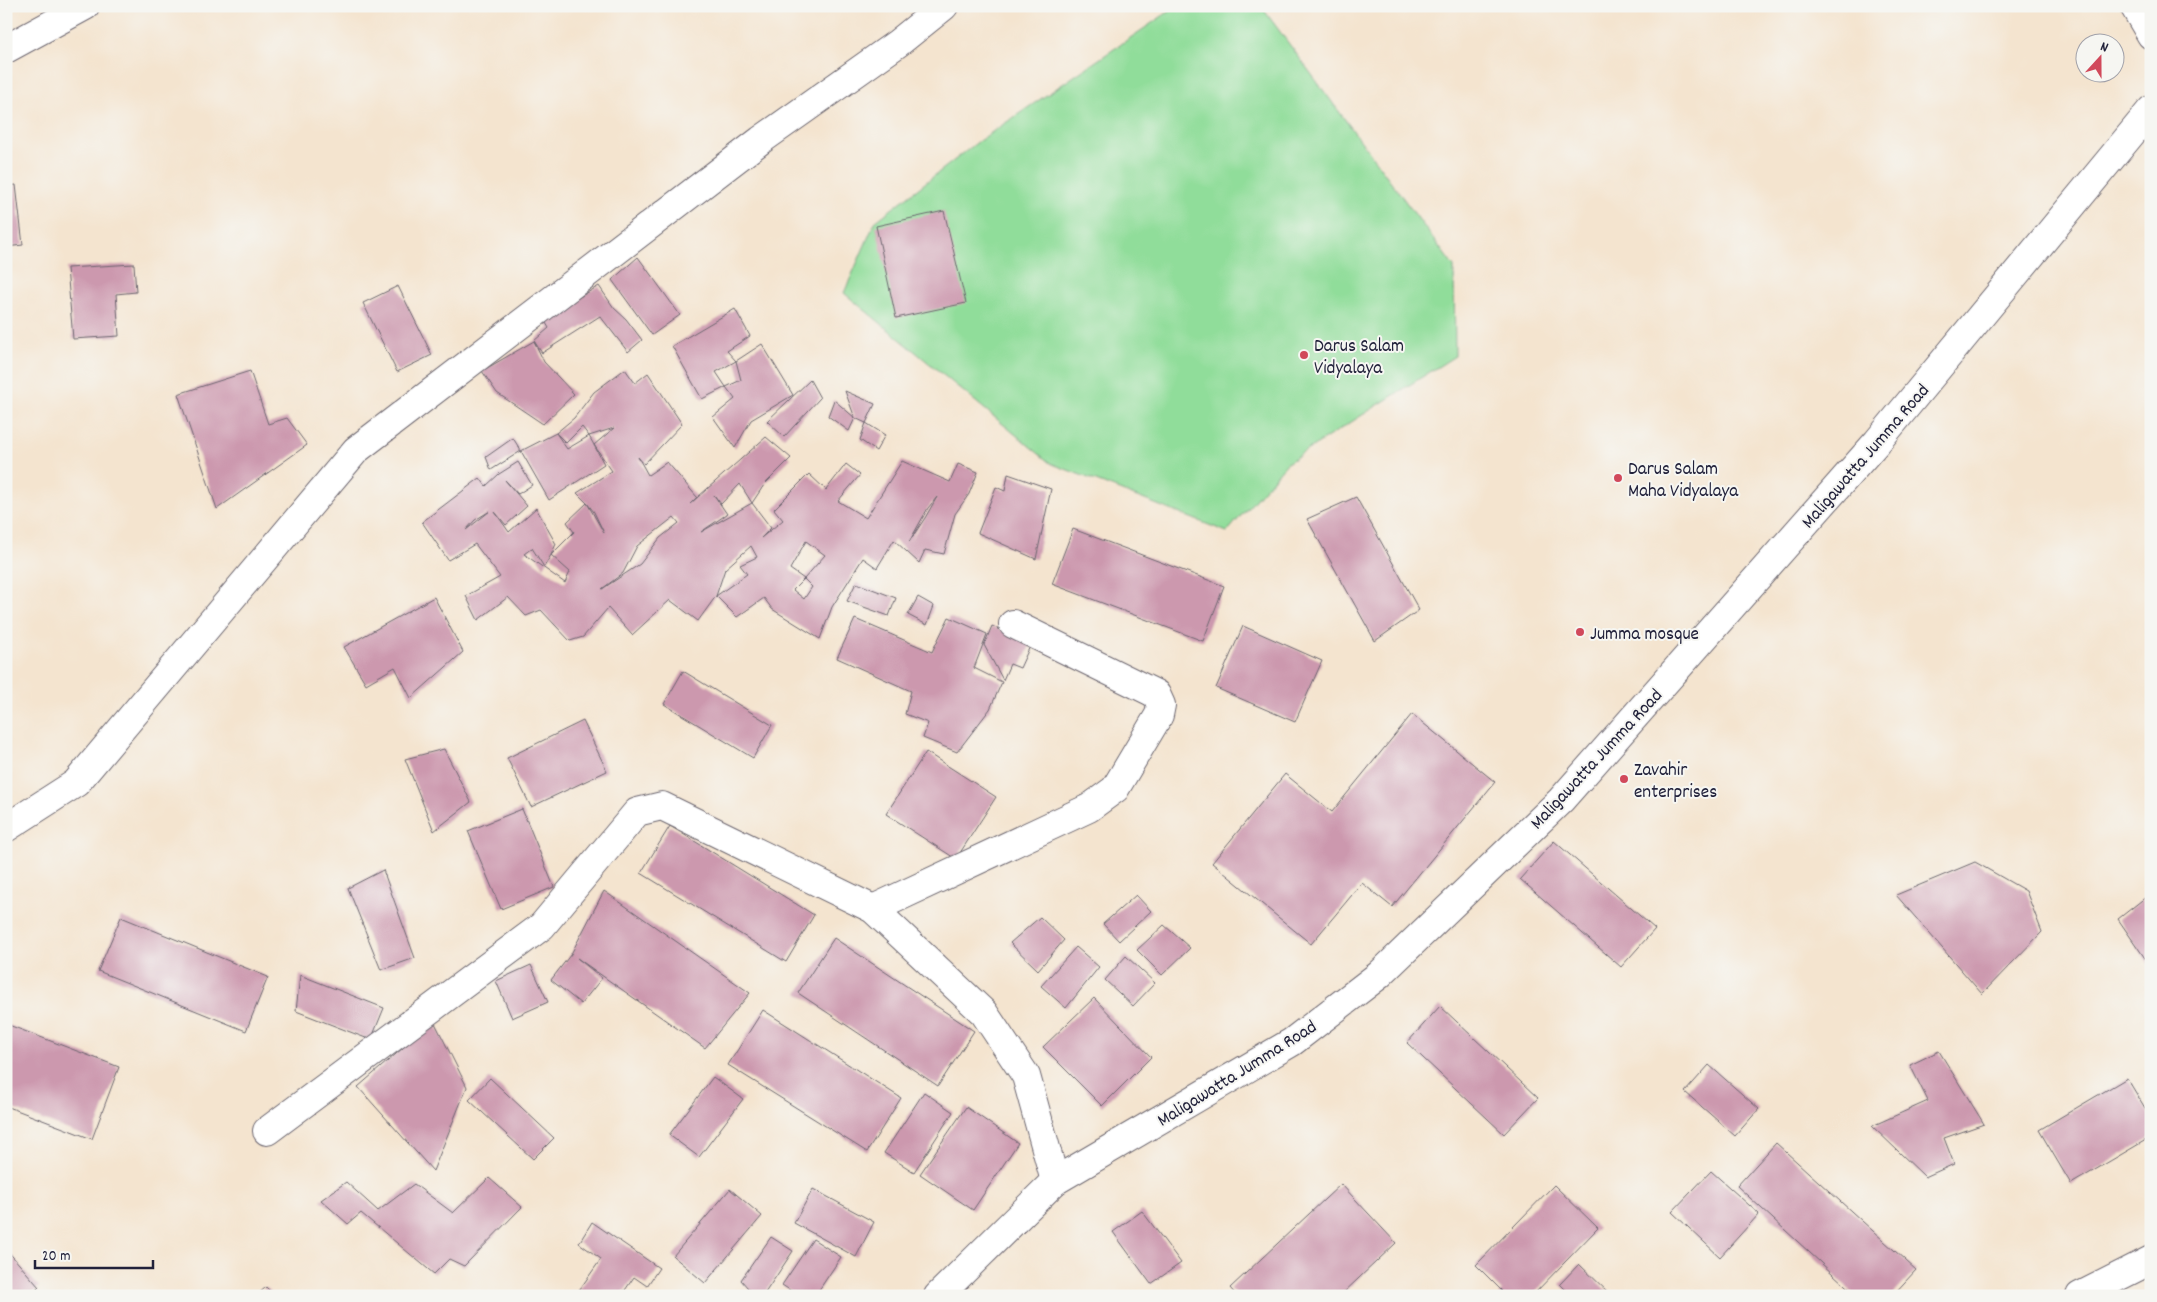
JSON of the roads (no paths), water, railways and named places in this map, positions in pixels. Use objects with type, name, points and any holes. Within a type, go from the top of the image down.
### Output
[{"type":"main road","points":[[6,49],[85,6]]},
{"type":"main road","points":[[6,828],[76,783],[356,450],[762,140],[898,43],[944,6]]},
{"type":"main road","points":[[2134,6],[2151,35]]},
{"type":"main road","name":"Maligawatta Jumma Road","points":[[938,1296],[1055,1181],[1292,1042],[1380,975],[1561,800],[1877,442],[2151,110]]},
{"type":"main road","points":[[873,909],[1089,808],[1115,789],[1159,715],[1161,705],[1156,694],[1013,624]]},
{"type":"main road","points":[[267,1131],[542,926],[637,812],[662,806],[873,909],[984,1013],[1026,1076],[1055,1181]]},
{"type":"main road","points":[[2080,1296],[2151,1260]]},
{"type":"place","name":"Darus Salam Vidyalaya","points":[[1304,355]]},
{"type":"place","name":"Darus Salam Maha Vidyalaya","points":[[1618,478]]},
{"type":"place","name":"Jumma mosque","points":[[1580,632]]},
{"type":"place","name":"Zavahir enterprises","points":[[1624,779]]}]
